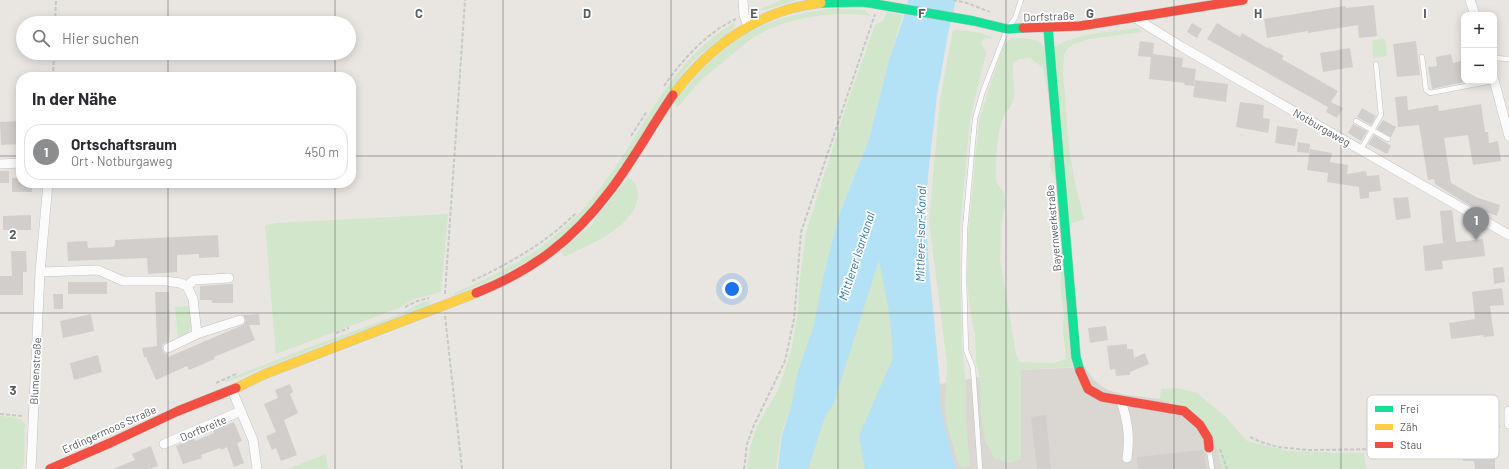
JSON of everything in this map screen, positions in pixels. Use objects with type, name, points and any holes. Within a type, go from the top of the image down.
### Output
[{"type":"street","points":[[743,0],[744,15],[748,26]]},
{"type":"street","name":"Dorfstraße","points":[[748,26],[771,14],[814,4],[851,1],[879,3],[1007,29],[1080,26],[1243,0]]},
{"type":"street","points":[[1470,0],[1474,12]]},
{"type":"street","name":"Notburgaweg","points":[[1135,18],[1182,47],[1509,234]]},
{"type":"street","name":"Erdingermoos Straße","points":[[178,411],[195,399],[226,386],[264,374],[444,306],[520,272],[540,261],[570,238],[599,207],[635,154],[663,108],[696,66],[717,48],[748,26]]},
{"type":"street","name":"Bayernwerkstraße","points":[[1048,28],[1076,357],[1081,376],[1088,389],[1102,397],[1154,405],[1184,412],[1200,425],[1208,438],[1209,448]]},
{"type":"street","points":[[1494,84],[1509,136]]},
{"type":"street","points":[[0,164],[16,163]]},
{"type":"street","name":"Blumenstraße","points":[[31,469],[32,417],[40,272],[48,188]]},
{"type":"street","points":[[40,272],[98,270],[123,281],[166,281],[180,283],[187,286],[193,299],[197,334]]},
{"type":"street","points":[[187,286],[194,280],[229,278]]},
{"type":"street","points":[[168,348],[197,334],[240,320]]},
{"type":"street","name":"Erdingermoos Straße","points":[[50,469],[178,411],[232,390],[264,374]]},
{"type":"street","points":[[232,390],[253,440],[257,469]]},
{"type":"street","points":[[1121,401],[1127,420],[1129,443],[1127,458]]},
{"type":"street","name":"Dorfbreite","points":[[164,444],[241,411]]},
{"type":"street","points":[[1509,411],[1509,423]]},
{"type":"lane","points":[[980,469],[973,368],[966,350],[964,229],[975,119],[983,91],[1007,29],[1015,18],[1021,0]]},
{"type":"lane","points":[[1422,57],[1426,90],[1430,93],[1477,84]]},
{"type":"lane","points":[[1497,58],[1509,59]]},
{"type":"lane","points":[[1361,149],[1381,115],[1376,64]]},
{"type":"lane","points":[[1356,121],[1388,139]]},
{"type":"lane","points":[[1209,448],[1212,469]]},
{"type":"path","points":[[55,16],[56,0]]},
{"type":"path","points":[[452,292],[445,295],[465,0]]},
{"type":"path","points":[[954,0],[967,3],[995,15]]},
{"type":"path","points":[[744,469],[747,444],[754,425],[785,362],[794,319],[801,232],[879,3]]},
{"type":"path","points":[[660,91],[683,60],[696,48],[728,22],[744,15]]},
{"type":"path","points":[[53,72],[54,60]]},
{"type":"path","points":[[628,141],[648,110]]},
{"type":"path","points":[[471,282],[516,260],[542,243],[563,226],[578,210]]},
{"type":"path","points":[[400,310],[418,301],[431,298]]},
{"type":"path","points":[[444,306],[462,469]]},
{"type":"path","points":[[334,334],[349,328]]},
{"type":"path","points":[[210,385],[239,373]]},
{"type":"path","points":[[0,414],[32,417]]},
{"type":"path","points":[[1499,427],[1509,423]]},
{"type":"path","points":[[1250,437],[1278,447],[1308,450],[1367,449]]},
{"type":"shaded area","points":[[926,217],[928,258],[940,384],[1021,370],[1085,367],[1094,380],[1108,390],[1121,394],[1160,399],[1182,406],[1212,436],[1217,448],[1222,469],[778,469],[782,435],[792,404],[797,375],[824,274]]},
{"type":"green space","points":[[782,0],[798,0],[765,10],[758,10]]},
{"type":"green space","points":[[832,9],[865,10],[870,16],[839,14],[809,17],[779,25],[765,31],[752,38],[701,80],[677,108],[674,102],[691,82],[724,50],[742,37],[761,26],[782,18],[806,12]]},
{"type":"green space","points":[[887,12],[903,15],[890,56],[869,139],[839,215],[824,274],[814,325],[797,375],[792,404],[781,434],[776,469],[747,469],[750,448],[756,428],[778,390],[791,352],[798,312],[799,287],[806,232],[847,104],[875,25],[883,21]]},
{"type":"green space","points":[[735,22],[735,26],[730,32],[691,63],[669,93],[612,180],[580,219],[549,247],[524,263],[483,283],[453,295],[454,293],[497,273],[535,251],[569,223],[585,207],[617,165],[675,76],[692,56],[712,38]]},
{"type":"green space","points":[[1136,28],[1142,32],[1089,39],[1074,44],[1068,48],[1064,54],[1063,73],[1069,147],[1075,183],[1084,219],[1070,224],[1055,47],[1063,42],[1083,36]]},
{"type":"green space","points":[[953,30],[980,33],[993,39],[983,39],[981,42],[986,53],[970,120],[960,227],[962,348],[966,386],[966,418],[970,466],[962,468],[957,459],[947,424],[945,408],[947,364],[929,221],[940,99]]},
{"type":"green space","points":[[1011,38],[1026,38],[1039,42],[1045,49],[1072,367],[1021,370],[1021,459],[1009,463],[995,459],[985,441],[981,416],[980,379],[976,361],[975,335],[967,281],[968,235],[979,122],[1004,46]],"holes":[[[1030,58],[1043,68],[1048,94],[1052,134],[1053,148],[1050,166],[1056,181],[1058,265],[1061,275],[1060,285],[1064,314],[1063,331],[1066,359],[1054,363],[1020,362],[1016,354],[1000,259],[1001,225],[1005,206],[1004,193],[997,183],[996,178],[996,154],[999,131],[1004,116],[1014,100],[1013,63],[1019,59]]]},
{"type":"green space","points":[[1385,39],[1387,56],[1373,58],[1372,40]]},
{"type":"green space","points":[[628,178],[635,184],[638,193],[636,204],[630,215],[622,224],[599,240],[564,257],[561,252],[591,225]]},
{"type":"green space","points":[[448,214],[441,291],[414,299],[399,308],[276,354],[265,225],[276,223]]},
{"type":"green space","points":[[879,259],[890,317],[893,358],[859,436],[865,469],[808,469],[824,419],[834,402]]},
{"type":"green space","points":[[428,301],[431,304],[430,307],[227,382],[223,381],[403,313],[418,304]]},
{"type":"green space","points":[[189,306],[191,328],[187,333],[178,338],[175,307]]},
{"type":"green space","points":[[1177,388],[1197,393],[1225,416],[1247,441],[1288,451],[1364,453],[1366,469],[1222,469],[1217,448],[1212,436],[1182,406],[1160,399],[1161,389]]},
{"type":"green space","points":[[0,416],[17,418],[25,424],[24,464],[22,469],[0,469]]},
{"type":"green space","points":[[326,454],[328,469],[287,469]]},
{"type":"water","points":[[908,0],[956,0],[948,34],[937,96],[928,176],[926,217],[941,411],[956,469],[865,469],[859,436],[893,358],[890,317],[879,260],[834,402],[824,419],[808,469],[778,469],[782,435],[792,404],[797,375],[814,325],[824,274],[839,215],[869,139],[890,56],[903,20]]},
{"type":"building","points":[[1374,5],[1377,36],[1359,38],[1358,25],[1267,38],[1264,19],[1345,6],[1346,8]]},
{"type":"building","points":[[1192,23],[1202,29],[1197,38],[1187,32]]},
{"type":"building","points":[[1217,23],[1240,37],[1242,33],[1269,49],[1268,47],[1284,56],[1282,59],[1338,91],[1331,102],[1343,108],[1337,118],[1326,112],[1328,107],[1207,39]]},
{"type":"building","points":[[1140,41],[1154,43],[1153,54],[1183,58],[1182,67],[1196,69],[1194,86],[1184,85],[1185,83],[1149,79],[1151,57],[1138,56]]},
{"type":"building","points":[[1416,41],[1420,75],[1397,77],[1393,44]]},
{"type":"building","points":[[1350,48],[1353,67],[1323,72],[1320,53]]},
{"type":"building","points":[[1451,54],[1453,63],[1461,61],[1461,83],[1432,89],[1428,67],[1437,66],[1436,57]]},
{"type":"building","points":[[1195,80],[1228,84],[1226,102],[1193,97]]},
{"type":"building","points":[[1407,96],[1408,110],[1438,105],[1439,111],[1481,104],[1485,132],[1488,132],[1489,143],[1498,141],[1501,161],[1473,165],[1468,135],[1444,138],[1451,183],[1476,197],[1500,205],[1497,216],[1472,207],[1435,184],[1434,179],[1428,180],[1419,125],[1398,127],[1395,97]]},
{"type":"building","points":[[1240,102],[1264,105],[1263,118],[1270,119],[1268,133],[1236,127]]},
{"type":"building","points":[[1362,108],[1376,116],[1371,125],[1357,117]]},
{"type":"building","points":[[1383,120],[1396,127],[1391,137],[1377,129]]},
{"type":"building","points":[[16,121],[16,144],[1,145],[0,122]]},
{"type":"building","points":[[1353,124],[1367,131],[1361,141],[1348,133]]},
{"type":"building","points":[[1277,126],[1298,129],[1295,146],[1275,143]]},
{"type":"building","points":[[1374,135],[1391,146],[1387,154],[1368,144]]},
{"type":"building","points":[[1298,142],[1310,144],[1309,153],[1297,152]]},
{"type":"building","points":[[1310,149],[1332,153],[1330,162],[1348,165],[1347,174],[1366,171],[1367,176],[1379,175],[1381,191],[1369,192],[1369,198],[1360,199],[1359,187],[1327,182],[1328,173],[1307,170]]},
{"type":"building","points":[[0,171],[9,171],[9,183],[0,183]]},
{"type":"building","points":[[12,178],[16,178],[16,188],[32,188],[32,192],[12,192]]},
{"type":"building","points":[[1408,197],[1411,218],[1396,220],[1393,198]]},
{"type":"building","points":[[1452,210],[1456,242],[1483,239],[1485,256],[1442,261],[1443,269],[1425,271],[1423,246],[1443,243],[1440,211]]},
{"type":"building","points":[[31,215],[31,230],[3,230],[3,216]]},
{"type":"building","points":[[218,235],[219,257],[199,258],[199,254],[177,255],[177,272],[148,274],[147,258],[68,261],[67,242],[87,241],[88,248],[113,247],[115,245],[115,240]]},
{"type":"building","points":[[11,251],[26,251],[27,272],[23,272],[23,295],[0,295],[0,276],[12,276]]},
{"type":"building","points":[[1503,267],[1505,282],[1494,284],[1493,268]]},
{"type":"building","points":[[68,282],[107,282],[107,294],[68,294]]},
{"type":"building","points":[[233,284],[233,303],[212,303],[212,300],[200,300],[200,286]]},
{"type":"building","points":[[1502,288],[1504,305],[1490,306],[1494,336],[1484,337],[1483,335],[1451,339],[1449,323],[1475,319],[1472,292]]},
{"type":"building","points":[[155,292],[169,292],[169,341],[163,344],[162,348],[164,353],[168,354],[168,357],[243,325],[246,321],[243,315],[259,314],[260,325],[249,325],[255,340],[214,357],[215,359],[189,370],[187,366],[156,380],[146,357],[144,357],[142,348],[157,346]]},
{"type":"building","points":[[53,294],[63,294],[63,309],[54,309]]},
{"type":"building","points":[[91,314],[94,331],[63,338],[60,321]]},
{"type":"building","points":[[1106,326],[1108,340],[1090,343],[1088,328]]},
{"type":"building","points":[[1127,344],[1127,349],[1133,349],[1134,358],[1145,353],[1149,364],[1130,372],[1130,375],[1116,376],[1115,369],[1110,370],[1107,346]]},
{"type":"building","points":[[98,355],[102,372],[74,380],[70,363]]},
{"type":"building","points":[[290,384],[293,392],[290,394],[298,413],[284,420],[297,455],[281,461],[276,448],[272,450],[266,436],[276,432],[264,404],[278,398],[275,390]]},
{"type":"building","points":[[1046,415],[1051,469],[1037,469],[1031,417]]},
{"type":"building","points":[[234,422],[242,441],[237,443],[244,463],[234,467],[227,447],[201,455],[202,458],[183,464],[176,446],[194,438],[195,441],[214,433],[213,430]]},
{"type":"building","points":[[151,446],[158,466],[150,469],[113,469],[135,460],[132,454]]},
{"type":"building","points":[[1202,450],[1204,453],[1206,469],[1138,469],[1137,457]]},
{"type":"building","points":[[1463,459],[1495,459],[1495,469],[1475,469],[1474,461],[1463,461]]},
{"type":"traffic: fast","points":[[821,3],[864,2],[974,21],[1007,29],[1023,28]]},
{"type":"traffic: fast","points":[[1048,28],[1076,357],[1080,371]]},
{"type":"traffic: slow","points":[[673,95],[703,61],[719,46],[737,33],[756,22],[777,13],[821,3]]},
{"type":"traffic: slow","points":[[236,388],[265,374],[476,293]]},
{"type":"traffic: jam","points":[[1023,28],[1080,26],[1243,0]]},
{"type":"traffic: jam","points":[[476,293],[515,275],[533,264],[550,252],[581,225],[618,180],[673,95]]},
{"type":"traffic: jam","points":[[1080,371],[1088,389],[1102,397],[1184,411],[1200,425],[1208,438],[1209,448]]},
{"type":"traffic: jam","points":[[50,469],[178,411],[236,388]]},
{"type":"place","name":"Ortschaftsraum","points":[[1476,240]]},
{"type":"water label","name":"Mittlere-Isar-Kanal","points":[[920,234]]},
{"type":"water label","name":"Mittlerer Isarkanal","points":[[856,256]]}]
